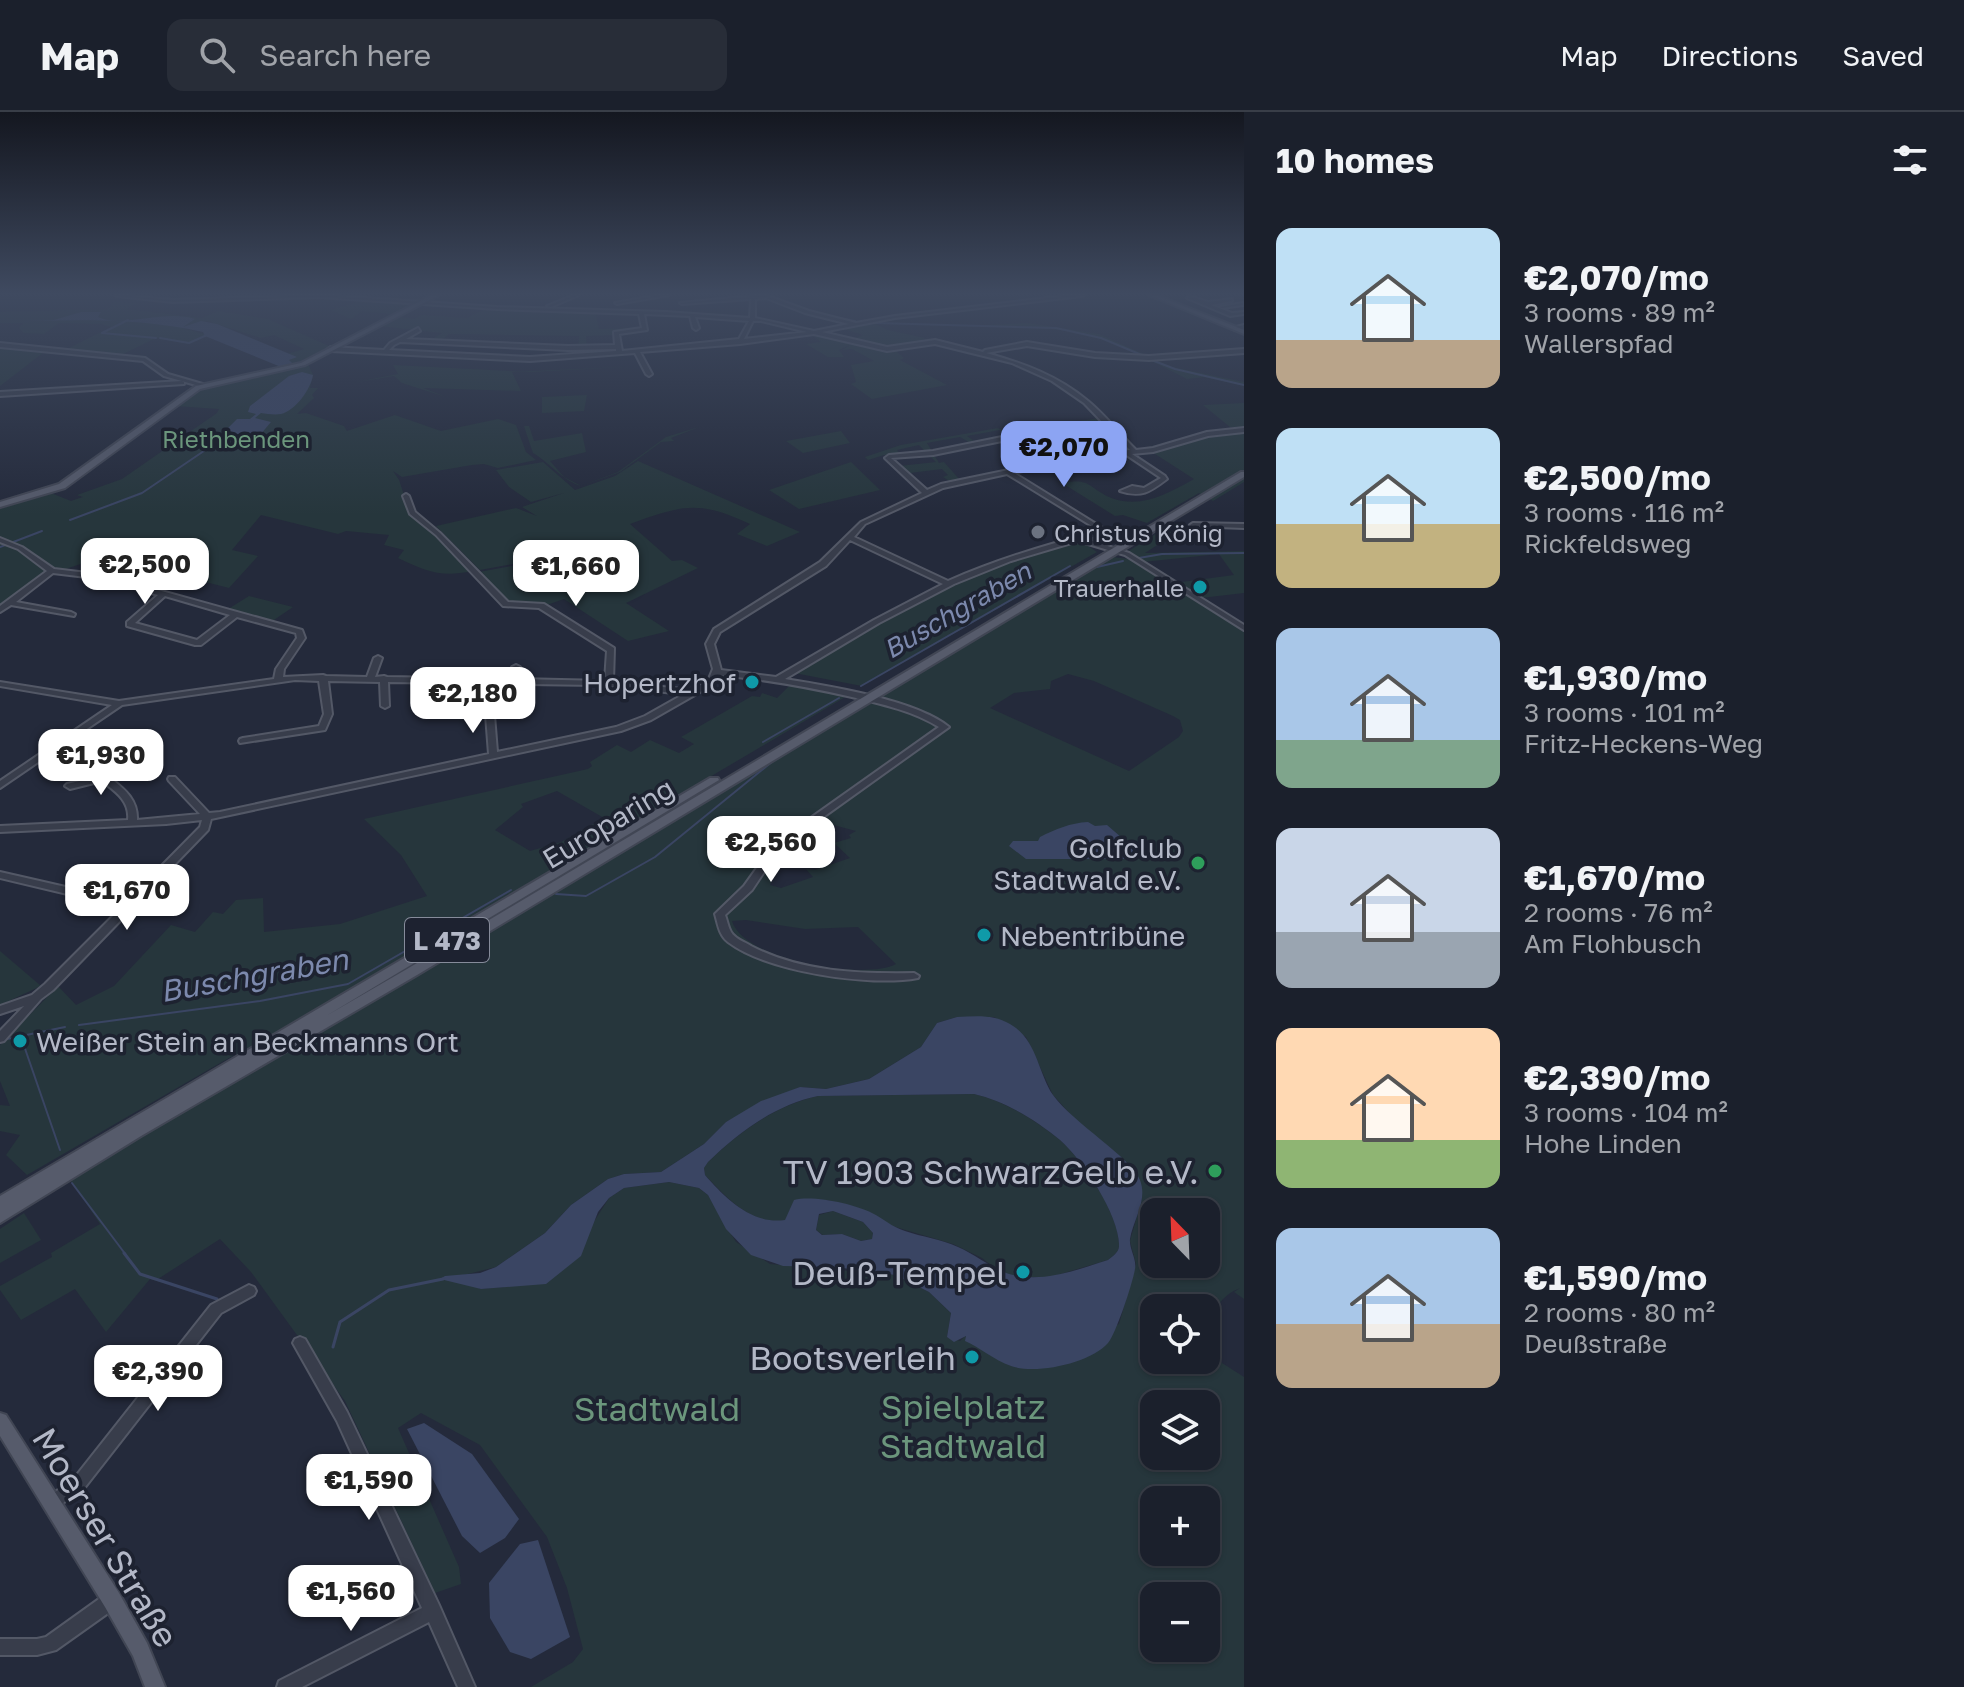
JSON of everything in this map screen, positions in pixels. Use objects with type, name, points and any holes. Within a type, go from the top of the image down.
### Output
[{"type":"main road","points":[[0,505],[62,486],[203,385],[287,368]]},
{"type":"main road","name":"Europaring","points":[[1111,550],[1244,468]]},
{"type":"main road","name":"Europaring","points":[[0,1203],[1244,474]]},
{"type":"main road","name":"Europaring","points":[[0,1217],[110,1148],[399,980],[861,698]]},
{"type":"main road","name":"Moerser Straße","points":[[0,1421],[112,1600],[140,1650],[155,1687]]},
{"type":"street","points":[[158,368],[166,375],[203,385]]},
{"type":"street","points":[[646,368],[649,374]]},
{"type":"street","points":[[1031,368],[1090,405],[1131,452],[1163,477],[1144,490]]},
{"type":"street","points":[[0,394],[190,382]]},
{"type":"street","points":[[926,493],[889,457],[933,453],[995,441],[1014,445],[1111,430]]},
{"type":"street","points":[[0,829],[207,817],[626,726],[711,682],[717,672],[710,646],[715,633],[782,587],[821,565],[865,522],[947,484],[1090,456],[1157,449],[1202,434],[1244,430]]},
{"type":"street","points":[[779,679],[949,584],[1014,558],[1106,532],[1008,472]]},
{"type":"street","points":[[406,496],[412,513],[506,604],[541,606],[608,647],[612,655],[609,684]]},
{"type":"street","points":[[1193,525],[1244,526]]},
{"type":"street","points":[[849,537],[949,584]]},
{"type":"street","points":[[1079,539],[1131,559],[1244,628]]},
{"type":"street","points":[[7,542],[52,571],[99,576],[300,633],[301,638],[280,669],[278,680]]},
{"type":"street","points":[[0,610],[52,571]]},
{"type":"street","points":[[162,595],[130,624],[198,643],[235,615]]},
{"type":"street","points":[[10,603],[71,614]]},
{"type":"street","points":[[371,678],[378,658]]},
{"type":"street","points":[[513,681],[516,667]]},
{"type":"street","points":[[717,672],[779,679],[861,698],[922,714],[945,727],[777,846],[748,888],[722,910],[721,922],[725,932],[742,945],[798,968],[850,976],[914,976]]},
{"type":"street","points":[[0,684],[120,703],[278,680],[323,677],[609,684],[694,693]]},
{"type":"street","points":[[243,741],[322,728],[328,714],[323,677]]},
{"type":"street","points":[[384,678],[385,706]]},
{"type":"street","points":[[673,691],[677,702]]},
{"type":"street","points":[[0,785],[120,703]]},
{"type":"street","points":[[490,715],[493,756]]},
{"type":"street","points":[[116,753],[94,764],[131,802],[135,812],[132,822]]},
{"type":"street","points":[[70,786],[105,776],[126,764]]},
{"type":"street","points":[[172,779],[207,817]]},
{"type":"street","points":[[0,1010],[36,998],[205,828],[207,817]]},
{"type":"street","points":[[0,875],[129,905]]},
{"type":"street","points":[[0,1038],[36,1002],[36,998]]},
{"type":"street","points":[[51,1503],[77,1486],[216,1309],[249,1291]]},
{"type":"street","points":[[300,1343],[342,1417],[467,1687]]},
{"type":"street","points":[[0,1647],[50,1644],[112,1600]]},
{"type":"street","points":[[285,1687],[402,1630],[433,1611]]},
{"type":"green space","points":[[0,368],[23,368],[0,386]]},
{"type":"green space","name":"Riethbenden","points":[[287,368],[310,368],[313,375],[310,388],[318,388],[312,395],[314,398],[297,414],[306,413],[344,426],[347,431],[395,415],[441,431],[498,419],[516,425],[526,452],[536,460],[498,468],[472,465],[402,477],[393,471],[410,513],[472,571],[442,573],[408,563],[398,558],[404,550],[384,545],[389,535],[346,531],[338,534],[261,515],[232,550],[258,556],[229,588],[139,565],[151,557],[121,550],[60,571],[51,568],[0,608],[0,509],[51,493],[71,501],[83,497],[77,495],[122,479],[217,413],[219,409],[175,406],[204,386]]},
{"type":"green space","points":[[395,368],[522,372],[512,372],[521,391],[423,388],[446,397],[402,383],[394,376],[352,383],[398,374]]},
{"type":"green space","points":[[852,368],[916,368],[947,385],[872,399],[851,384],[856,382]]},
{"type":"green space","points":[[1166,368],[1244,382],[1244,386],[1204,377],[1187,379]]},
{"type":"green space","points":[[587,395],[584,411],[542,413],[542,397]]},
{"type":"green space","points":[[1244,403],[1244,427],[1230,427],[1203,405]]},
{"type":"green space","points":[[1099,418],[1099,421],[1045,429],[1057,437],[1039,429],[1003,434],[1000,430],[967,436],[977,443],[972,444],[960,437],[927,443],[939,463],[944,462],[960,480],[951,482],[943,477],[948,475],[942,469],[910,473],[899,466],[936,462],[919,445],[897,450],[901,455],[884,455],[868,460],[865,457],[901,445],[998,428],[1005,432]]},
{"type":"green space","points":[[524,426],[529,426],[534,441],[582,433],[586,452],[550,461],[564,477],[581,486],[562,476],[533,453]]},
{"type":"green space","points":[[699,427],[671,438],[674,441],[661,442],[620,472],[581,486],[618,472],[666,437]]},
{"type":"green space","points":[[841,431],[850,443],[803,453],[786,441]]},
{"type":"green space","points":[[1244,432],[1244,482],[1213,501],[1199,493],[1147,523],[1123,515],[1115,516],[1062,483],[1084,482],[1120,501],[1153,498],[1194,479],[1152,452],[1204,436]]},
{"type":"green space","points":[[638,461],[800,532],[767,546],[737,534],[750,524],[703,508],[677,509],[630,524],[672,561],[682,560],[698,568],[626,603],[669,631],[628,641],[564,599],[544,606],[537,603],[512,605],[479,572],[522,564],[551,551],[513,564],[480,570],[436,526],[516,508],[537,516],[522,507],[564,493],[531,502],[509,487],[496,470],[543,462],[575,490],[615,476]]},
{"type":"green space","points":[[851,462],[880,490],[799,509],[769,490]]},
{"type":"green space","points":[[1175,522],[1185,527],[1145,553],[1244,551],[1244,593],[1201,598],[1174,583],[1234,575],[1219,554],[1143,562],[1127,552]]},
{"type":"green space","points":[[1071,543],[1085,544],[1097,552],[862,686],[794,673],[928,598],[998,567]]},
{"type":"green space","name":"Stadtwald","points":[[1113,557],[1129,559],[1244,630],[1244,1299],[1234,1292],[1240,1288],[1228,1295],[1220,1303],[1220,1294],[1140,1294],[1140,1374],[1220,1374],[1220,1362],[1244,1377],[1244,1687],[531,1687],[573,1662],[583,1649],[567,1588],[547,1537],[480,1445],[421,1413],[398,1428],[459,1567],[461,1584],[435,1593],[345,1401],[251,1272],[220,1239],[158,1279],[215,1298],[150,1279],[106,1332],[75,1289],[21,1320],[0,1286],[52,1257],[51,1253],[100,1224],[69,1178]],"holes":[[[1068,674],[1094,681],[1173,716],[1180,720],[1183,731],[1179,737],[1129,771],[990,708],[1014,693],[1050,689],[1051,681]],[[826,823],[856,831],[849,835],[851,838],[834,843],[850,858],[815,870],[806,869],[813,877],[781,888],[770,885],[792,849]],[[746,920],[805,929],[858,927],[896,964],[880,969],[858,970],[806,964],[758,947],[741,935],[732,921]],[[957,1017],[994,1017],[1026,1037],[1053,1095],[1084,1129],[1117,1154],[1141,1198],[1220,1198],[1220,1278],[1140,1278],[1140,1206],[1130,1241],[1136,1264],[1119,1324],[1011,1366],[965,1336],[960,1341],[947,1337],[951,1313],[929,1292],[895,1275],[770,1264],[736,1242],[708,1195],[699,1188],[669,1182],[624,1188],[609,1198],[590,1228],[504,1287],[480,1289],[464,1275],[496,1267],[545,1233],[571,1205],[608,1179],[624,1174],[661,1172],[704,1144],[726,1122],[800,1087],[826,1089],[869,1079],[921,1047],[937,1023]]]},
{"type":"green space","points":[[249,596],[293,607],[271,622],[225,611]]},
{"type":"green space","points":[[791,684],[847,696],[271,1036],[27,1175],[6,1155],[20,1135],[0,1131],[0,1105],[10,1106],[0,1081],[0,1045],[58,986],[76,1005],[114,986],[171,925],[195,932],[213,912],[223,914],[236,900],[263,898],[264,932],[340,924],[427,896],[401,855],[364,819],[588,769],[592,766],[590,762],[617,745],[631,752],[650,740],[679,753],[694,744],[681,737],[752,696],[760,697],[762,693],[777,698]],"holes":[[[557,791],[604,818],[561,842],[530,851],[495,830],[523,807],[521,804]]]},
{"type":"green space","points":[[0,951],[41,986],[0,1005]]},
{"type":"green space","points":[[974,1094],[1019,1112],[1069,1149],[1107,1204],[1118,1233],[1119,1246],[1114,1255],[1108,1260],[1047,1278],[1015,1276],[1001,1273],[982,1258],[953,1244],[892,1226],[869,1212],[827,1200],[795,1200],[785,1221],[761,1219],[740,1208],[705,1175],[704,1168],[708,1162],[732,1140],[773,1113],[802,1100],[818,1096]]},
{"type":"green space","points":[[833,1211],[863,1222],[873,1233],[872,1239],[861,1241],[842,1234],[823,1235],[816,1230],[819,1215]]},
{"type":"green space","points":[[24,1213],[41,1240],[0,1263],[0,1229]]},
{"type":"water","points":[[302,372],[313,375],[312,381],[292,409],[281,414],[261,413],[255,418],[271,422],[260,435],[226,436],[225,431],[237,419],[250,419],[256,414],[248,412],[250,406],[289,376]]},
{"type":"water","points":[[1088,822],[1095,826],[1107,825],[1134,852],[1127,859],[1026,859],[1009,846],[1013,841],[1038,841],[1057,829]]},
{"type":"water","points":[[984,1016],[1004,1021],[1019,1030],[1032,1047],[1053,1095],[1125,1161],[1140,1180],[1142,1198],[1130,1239],[1135,1265],[1131,1285],[1111,1338],[1100,1350],[1076,1361],[1048,1368],[1011,1366],[965,1341],[966,1336],[954,1342],[947,1337],[951,1313],[929,1292],[895,1275],[835,1267],[783,1266],[751,1255],[726,1229],[708,1195],[699,1188],[669,1182],[624,1188],[609,1198],[598,1212],[581,1256],[546,1284],[481,1289],[440,1279],[480,1273],[496,1267],[545,1233],[571,1205],[608,1179],[624,1174],[661,1172],[704,1144],[726,1122],[761,1101],[800,1087],[826,1089],[869,1079],[921,1047],[937,1023],[957,1017]],"holes":[[[974,1094],[1020,1112],[1060,1140],[1089,1174],[1107,1204],[1118,1234],[1118,1250],[1108,1260],[1064,1273],[1041,1277],[1018,1276],[1002,1271],[952,1244],[900,1229],[872,1213],[845,1204],[812,1199],[794,1200],[785,1220],[761,1218],[730,1201],[705,1175],[704,1168],[708,1162],[732,1140],[772,1113],[802,1100],[818,1096]],[[833,1211],[863,1222],[873,1233],[872,1239],[861,1241],[842,1234],[822,1235],[816,1230],[819,1214]]]},
{"type":"water","points":[[424,1423],[472,1454],[519,1519],[505,1538],[480,1553],[462,1536],[407,1429]]},
{"type":"water","points":[[538,1540],[570,1637],[531,1659],[510,1652],[490,1618],[489,1583],[520,1544]]},
{"type":"waterway","points":[[1174,368],[1244,385]]},
{"type":"waterway","points":[[70,520],[142,493],[226,436]]},
{"type":"waterway","points":[[0,547],[42,531]]},
{"type":"waterway","name":"Buschgraben","points":[[1139,558],[1162,554],[1244,553]]},
{"type":"waterway","name":"Buschgraben","points":[[1097,567],[1123,561]]},
{"type":"waterway","name":"Buschgraben","points":[[861,686],[1070,566]]},
{"type":"waterway","name":"Buschgraben","points":[[763,742],[839,698]]},
{"type":"waterway","name":"Buschgraben","points":[[556,894],[586,896],[655,857],[773,761]]},
{"type":"waterway","name":"Buschgraben","points":[[79,1025],[260,1001],[348,984],[511,890]]},
{"type":"waterway","name":"Buschgraben","points":[[7,1039],[65,1027]]},
{"type":"waterway","name":"Buschgraben","points":[[21,1037],[60,1150]]},
{"type":"waterway","name":"Buschgraben","points":[[72,1183],[126,1255]]},
{"type":"waterway","name":"Buschgraben","points":[[124,1253],[140,1274],[217,1299]]},
{"type":"waterway","points":[[333,1347],[340,1322],[389,1290],[443,1279]]},
{"type":"place","name":"Christus König","points":[[1038,532]]},
{"type":"place","name":"Trauerhalle","points":[[1200,587]]},
{"type":"place","name":"Hopertzhof","points":[[752,682]]},
{"type":"place","name":"Golfclub Stadtwald e.V.","points":[[1198,863]]},
{"type":"place","name":"Nebentribüne","points":[[984,935]]},
{"type":"place","name":"Weißer Stein an Beckmanns Ort","points":[[20,1041]]},
{"type":"place","name":"TV 1903 SchwarzGelb e.V.","points":[[1215,1171]]},
{"type":"place","name":"Deuß-Tempel","points":[[1023,1272]]},
{"type":"place","name":"Bootsverleih","points":[[972,1357]]},
{"type":"park label","name":"Spielplatz Stadtwald","points":[[963,1426]]}]
